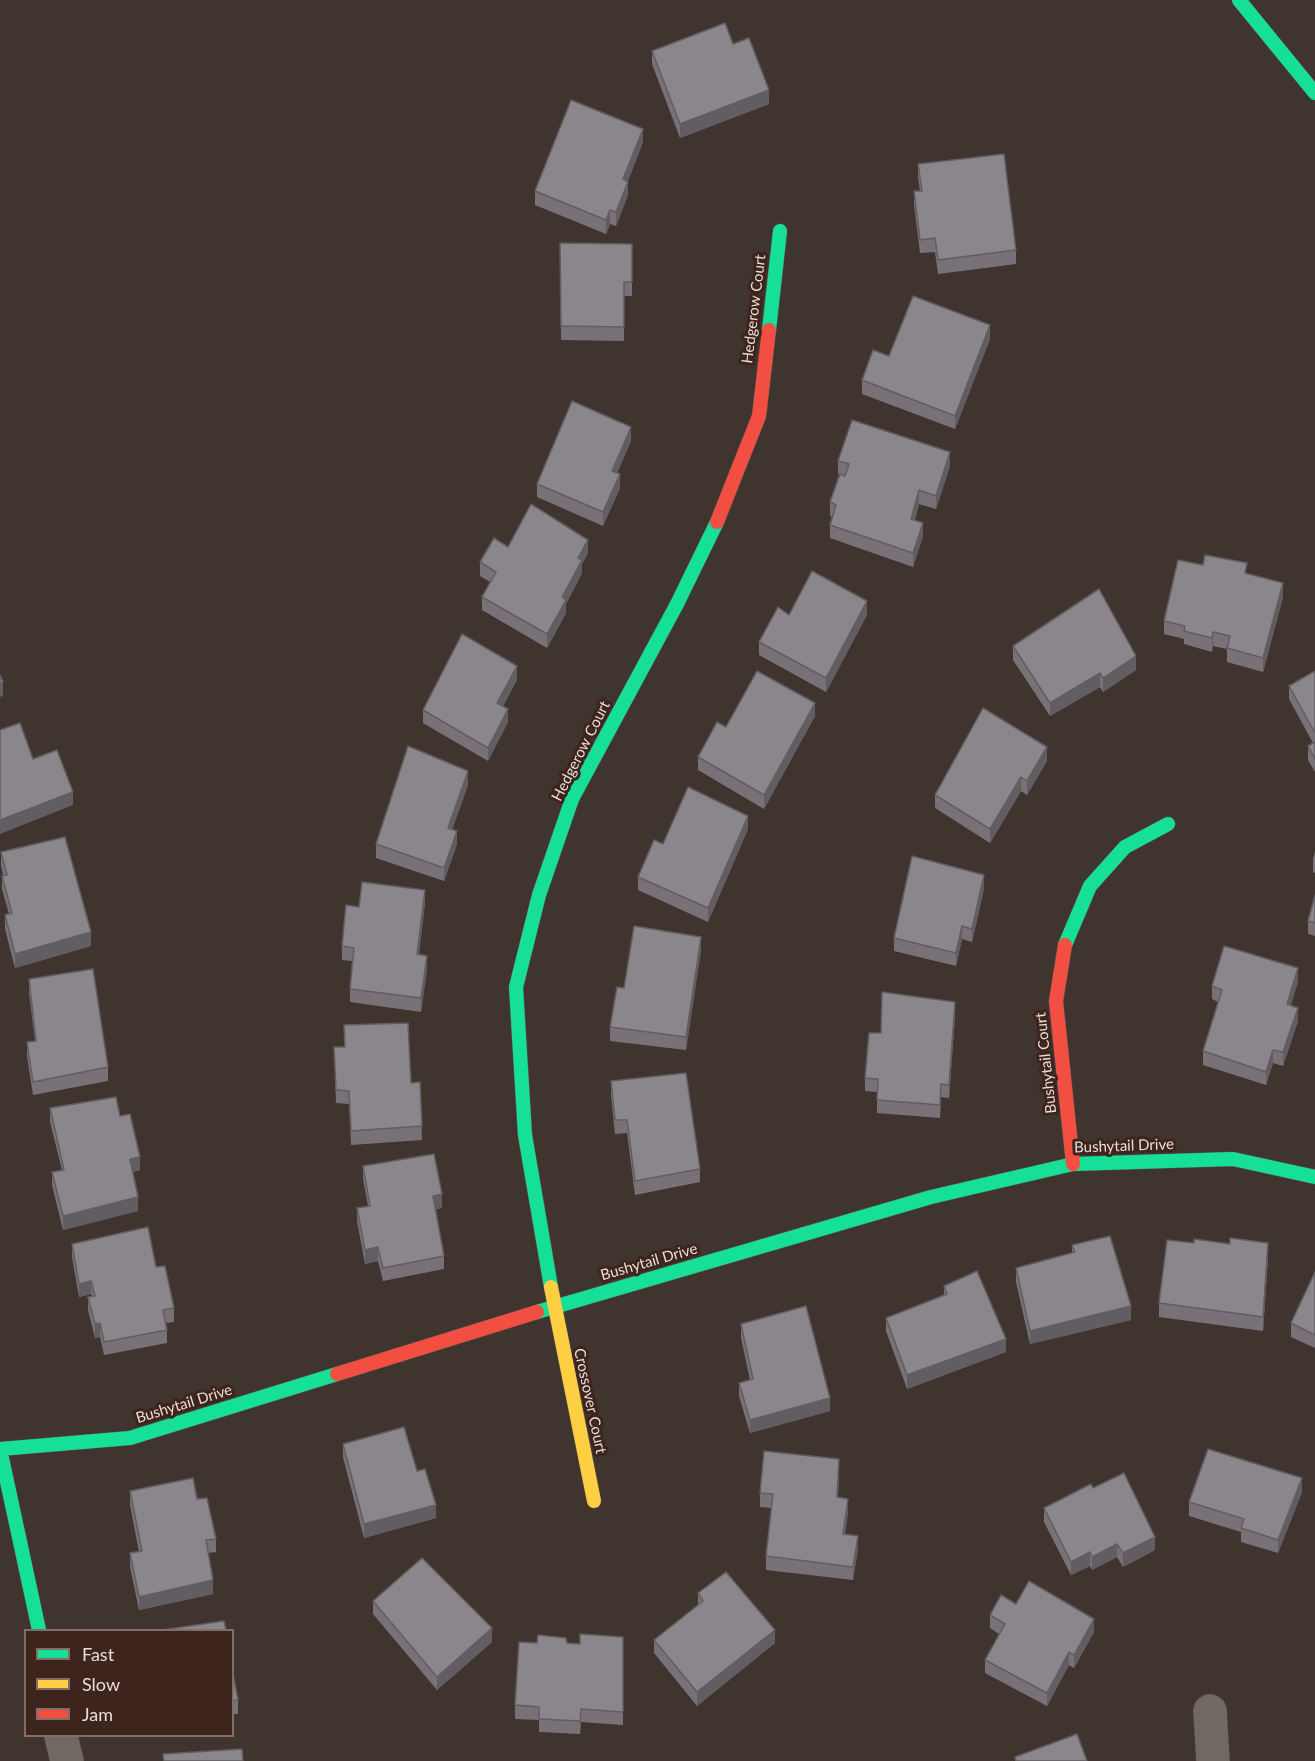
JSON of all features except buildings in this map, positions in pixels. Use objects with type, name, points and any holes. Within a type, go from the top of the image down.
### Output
[{"type":"main road","points":[[1239,0],[1315,93]]},
{"type":"main road","name":"Hedgerow Court","points":[[554,1307],[525,1135],[516,987],[539,895],[572,799],[677,604],[721,514],[759,416],[780,231]]},
{"type":"main road","name":"Bushytail Court","points":[[1073,1164],[1056,1001],[1065,942],[1090,885],[1125,847],[1168,824]]},
{"type":"main road","name":"Bushytail Drive","points":[[0,1449],[130,1438],[554,1307],[931,1197],[1073,1164],[1233,1159],[1315,1177]]},
{"type":"main road","name":"Crossover Court","points":[[554,1307],[594,1501]]},
{"type":"main road","points":[[0,1449],[39,1629]]},
{"type":"street","points":[[1210,1711],[1213,1761]]},
{"type":"street","points":[[61,1737],[67,1761]]},
{"type":"traffic: fast","points":[[1239,0],[1315,93]]},
{"type":"traffic: fast","points":[[769,330],[780,231]]},
{"type":"traffic: fast","points":[[551,1287],[525,1135],[516,987],[539,895],[572,799],[677,604],[717,522]]},
{"type":"traffic: fast","points":[[1065,945],[1090,886],[1125,847],[1168,824]]},
{"type":"traffic: fast","points":[[537,1312],[931,1197],[1073,1164],[1233,1159],[1315,1177]]},
{"type":"traffic: fast","points":[[39,1629],[0,1449],[130,1438],[337,1374]]},
{"type":"traffic: slow","points":[[551,1287],[594,1501]]},
{"type":"traffic: jam","points":[[717,522],[759,416],[769,330]]},
{"type":"traffic: jam","points":[[1065,945],[1056,1001],[1073,1164]]},
{"type":"traffic: jam","points":[[337,1374],[537,1312]]}]
